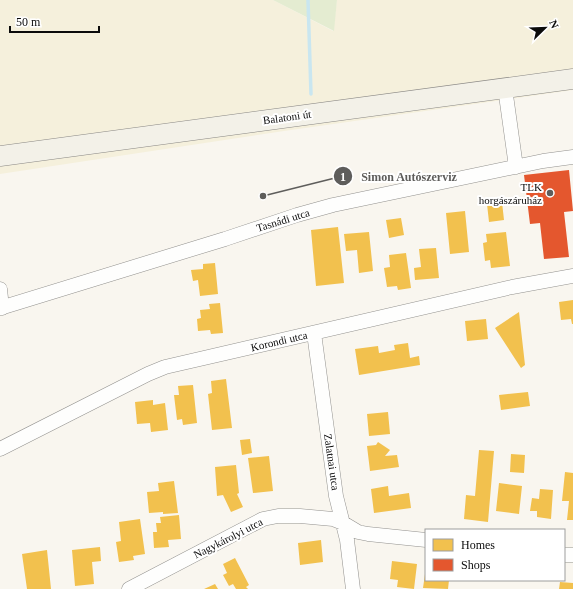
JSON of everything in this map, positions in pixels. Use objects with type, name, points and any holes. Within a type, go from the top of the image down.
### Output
[{"type":"main road","name":"Balatoni út","points":[[0,156],[573,79]]},
{"type":"street","points":[[505,88],[516,167]]},
{"type":"street","name":"Tasnádi utca","points":[[1,308],[225,239],[297,214],[333,205],[573,156]]},
{"type":"street","name":"Korondi utca","points":[[0,449],[165,367],[512,288],[573,276]]},
{"type":"street","points":[[0,289],[1,308]]},
{"type":"street","name":"Zalatnai utca","points":[[314,334],[336,496],[347,540],[353,589]]},
{"type":"street","name":"Nagykárolyi utca","points":[[129,589],[264,519],[278,516],[333,519],[358,532],[425,540]]},
{"type":"shaded area","points":[[0,0],[273,0],[333,31],[337,0],[573,0],[573,90],[284,131],[0,174]]},
{"type":"green space","points":[[273,0],[337,0],[334,31]]},
{"type":"building: Homes","points":[[502,202],[504,220],[489,222],[487,204]]},
{"type":"building: Homes","points":[[465,211],[469,252],[450,254],[446,213]]},
{"type":"building: Homes","points":[[401,218],[404,235],[389,238],[386,220]]},
{"type":"building: Homes","points":[[338,227],[344,283],[316,286],[311,230]]},
{"type":"building: Homes","points":[[369,232],[373,271],[359,273],[357,250],[346,251],[344,234]]},
{"type":"building: Homes","points":[[506,232],[510,266],[491,268],[490,260],[485,261],[483,243],[487,242],[486,234]]},
{"type":"building: Homes","points":[[436,248],[439,278],[415,280],[414,268],[421,267],[419,249]]},
{"type":"building: Homes","points":[[406,253],[411,288],[398,290],[397,286],[387,287],[384,268],[390,267],[389,255]]},
{"type":"building: Homes","points":[[215,263],[218,294],[200,296],[198,280],[193,281],[191,270],[203,269],[203,264]]},
{"type":"building: Homes","points":[[573,300],[572,324],[571,319],[561,320],[559,302]]},
{"type":"building: Homes","points":[[220,303],[223,333],[211,334],[210,330],[198,331],[197,319],[201,318],[200,310],[210,309],[209,304]]},
{"type":"building: Homes","points":[[519,312],[525,365],[521,368],[495,328]]},
{"type":"building: Homes","points":[[486,319],[488,339],[467,341],[465,321]]},
{"type":"building: Homes","points":[[408,343],[410,358],[419,356],[420,365],[359,375],[355,349],[378,346],[379,353],[395,350],[394,345]]},
{"type":"building: Homes","points":[[226,379],[232,428],[212,430],[208,394],[212,393],[211,381]]},
{"type":"building: Homes","points":[[193,385],[197,423],[183,425],[182,419],[177,420],[174,395],[179,395],[178,386]]},
{"type":"building: Homes","points":[[528,392],[530,406],[501,410],[499,395]]},
{"type":"building: Homes","points":[[153,400],[153,405],[165,403],[168,430],[151,432],[150,423],[137,424],[135,402]]},
{"type":"building: Homes","points":[[388,412],[390,434],[369,436],[367,414]]},
{"type":"building: Homes","points":[[250,439],[252,453],[242,455],[240,440]]},
{"type":"building: Homes","points":[[378,442],[390,450],[385,456],[397,455],[399,467],[370,471],[367,446],[376,445]]},
{"type":"building: Homes","points":[[479,450],[494,451],[488,522],[464,519],[466,495],[475,496]]},
{"type":"building: Homes","points":[[511,454],[525,455],[524,473],[510,472]]},
{"type":"building: Homes","points":[[269,456],[273,491],[253,493],[248,458]]},
{"type":"building: Homes","points":[[236,465],[239,493],[237,494],[243,507],[231,512],[223,495],[217,496],[215,467]]},
{"type":"building: Homes","points":[[565,472],[573,473],[573,520],[567,520],[569,501],[562,501]]},
{"type":"building: Homes","points":[[174,481],[178,513],[149,513],[147,492],[159,491],[158,483]]},
{"type":"building: Homes","points":[[499,483],[522,486],[519,514],[496,511]]},
{"type":"building: Homes","points":[[388,486],[389,496],[409,493],[411,508],[374,513],[371,489]]},
{"type":"building: Homes","points":[[540,489],[553,490],[551,519],[537,517],[537,511],[530,511],[532,498],[539,499]]},
{"type":"building: Homes","points":[[179,515],[181,539],[168,540],[169,547],[154,548],[153,532],[157,532],[156,523],[161,523],[160,517]]},
{"type":"building: Homes","points":[[140,519],[145,554],[133,556],[134,560],[119,562],[116,542],[121,541],[119,522]]},
{"type":"building: Homes","points":[[321,540],[323,562],[300,565],[298,543]]},
{"type":"building: Homes","points":[[100,547],[101,561],[92,562],[94,584],[75,586],[72,550]]},
{"type":"building: Homes","points":[[47,550],[51,589],[27,589],[22,554]]},
{"type":"building: Homes","points":[[235,558],[249,585],[246,587],[248,589],[236,589],[233,584],[229,586],[223,575],[227,573],[223,564]]},
{"type":"building: Homes","points":[[392,561],[417,564],[414,589],[397,587],[398,580],[390,579]]},
{"type":"building: Homes","points":[[425,574],[425,581],[449,581],[448,589],[423,588]]},
{"type":"building: Homes","points":[[560,582],[573,583],[573,589],[559,589]]},
{"type":"building: Homes","points":[[215,584],[218,589],[204,589]]},
{"type":"building: Shops","points":[[569,170],[573,211],[564,212],[569,257],[544,259],[540,223],[530,224],[524,175]]},
{"type":"waterway","points":[[308,0],[311,94]]},
{"type":"place","name":"TLK horgászáruház","points":[[550,193]]},
{"type":"place","name":"Simon Autószerviz","points":[[263,196]]}]
